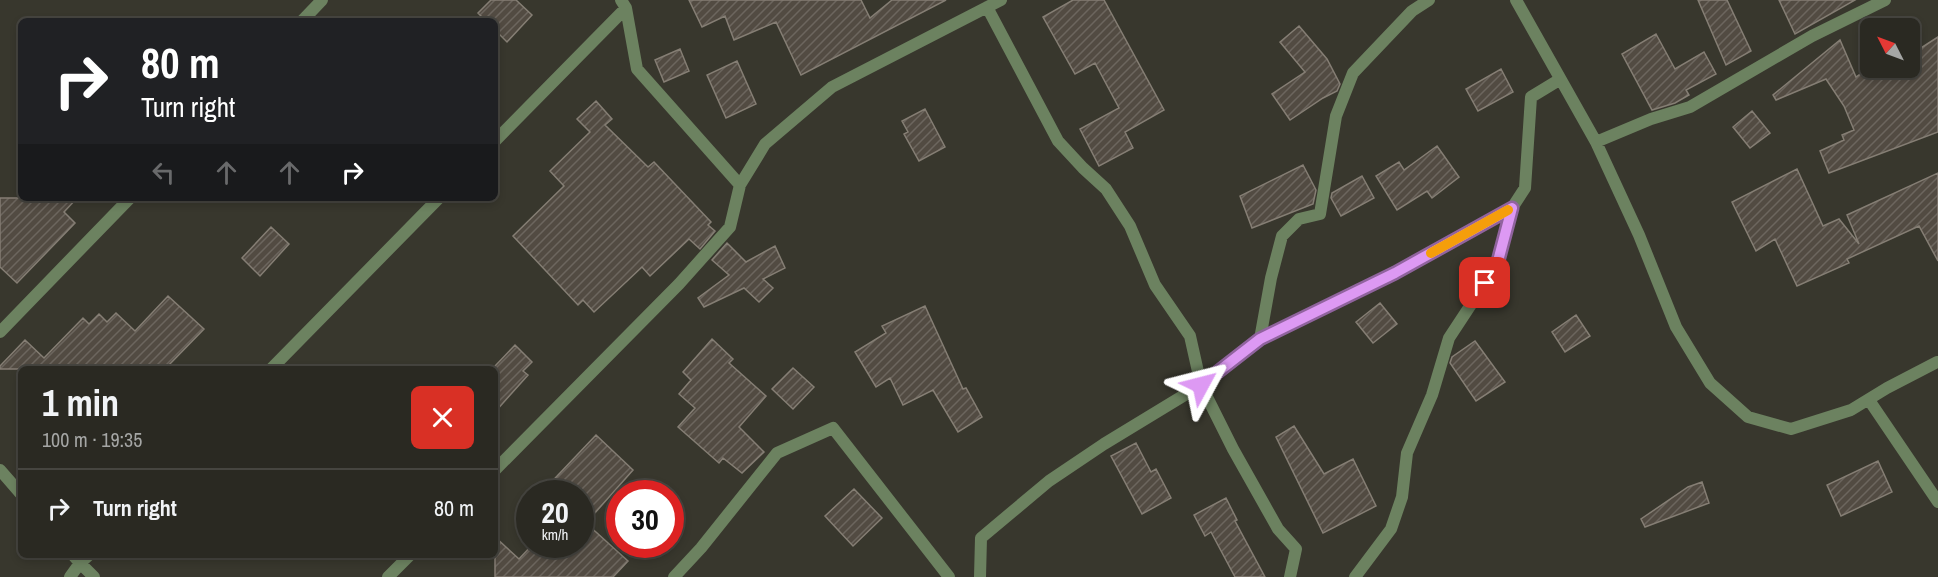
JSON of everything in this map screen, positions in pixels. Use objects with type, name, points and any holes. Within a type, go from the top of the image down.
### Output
[{"type":"street","points":[[305,18],[322,0]]},
{"type":"street","points":[[498,467],[679,284],[730,227],[740,185],[765,144],[832,87],[1001,0]]},
{"type":"street","points":[[1260,339],[1271,278],[1282,236],[1299,219],[1320,214],[1336,116],[1353,73],[1412,11],[1429,0]]},
{"type":"street","points":[[1515,0],[1596,142],[1640,235],[1676,327],[1710,383],[1748,417],[1791,429],[1851,410],[1937,362]]},
{"type":"street","points":[[1596,142],[1652,119],[1690,107],[1812,36],[1885,0]]},
{"type":"street","points":[[624,4],[637,69],[740,185]]},
{"type":"street","points":[[498,138],[624,4]]},
{"type":"street","points":[[987,8],[1058,141],[1106,189],[1130,226],[1155,285],[1190,336],[1201,385],[1278,530],[1296,549],[1290,577]]},
{"type":"street","points":[[1355,577],[1391,529],[1402,497],[1407,453],[1432,395],[1449,338],[1497,265],[1512,208],[1525,188],[1531,97],[1559,80]]},
{"type":"street","points":[[0,332],[127,201]]},
{"type":"street","points":[[274,366],[436,201]]},
{"type":"street","points":[[980,577],[981,538],[1049,482],[1104,444],[1201,385],[1260,339],[1395,273],[1512,208]]},
{"type":"street","points":[[1869,400],[1938,502]]},
{"type":"street","points":[[674,577],[701,548],[777,453],[834,428],[949,577]]},
{"type":"street","points":[[0,470],[18,491]]},
{"type":"street","points":[[70,577],[81,558],[94,577]]},
{"type":"street","points":[[388,577],[407,558]]},
{"type":"building","points":[[491,0],[516,0],[532,15],[507,42],[498,33],[498,18],[483,18],[478,13]]},
{"type":"building","points":[[689,0],[861,0],[870,18],[892,0],[946,0],[801,75],[776,22],[734,40],[725,16],[702,27]]},
{"type":"building","points":[[1073,0],[1104,0],[1164,110],[1125,132],[1133,148],[1099,166],[1080,129],[1119,108],[1095,63],[1075,74],[1043,17]]},
{"type":"building","points":[[1698,0],[1727,0],[1751,51],[1726,65]]},
{"type":"building","points":[[1779,0],[1855,0],[1795,34]]},
{"type":"building","points":[[1299,26],[1327,59],[1340,84],[1337,91],[1290,120],[1272,94],[1305,72],[1280,42]]},
{"type":"building","points":[[1656,34],[1675,69],[1704,52],[1716,74],[1686,90],[1689,95],[1675,103],[1652,110],[1622,54]]},
{"type":"building","points":[[1938,37],[1938,132],[1829,173],[1820,151],[1844,140],[1842,135],[1854,130],[1844,106],[1826,79],[1776,100],[1773,95],[1840,40],[1856,77],[1860,74],[1860,78],[1920,78],[1920,49]]},
{"type":"building","points":[[680,49],[689,71],[664,82],[655,60]]},
{"type":"building","points":[[737,61],[756,104],[726,118],[707,75]]},
{"type":"building","points":[[1501,69],[1513,92],[1478,111],[1466,89]]},
{"type":"building","points":[[596,101],[612,119],[605,125],[648,167],[654,162],[711,222],[708,225],[715,231],[700,249],[689,239],[650,276],[642,267],[594,312],[583,300],[578,305],[513,236],[564,186],[550,171],[590,132],[577,119]]},
{"type":"building","points":[[925,109],[945,147],[919,161],[904,134],[908,132],[902,121]]},
{"type":"building","points":[[1752,111],[1770,133],[1750,148],[1733,127]]},
{"type":"building","points":[[1437,146],[1459,177],[1432,198],[1427,191],[1397,210],[1376,176],[1399,162],[1404,170]]},
{"type":"building","points":[[1303,165],[1316,190],[1313,204],[1252,228],[1240,196]]},
{"type":"building","points":[[1797,169],[1823,226],[1839,219],[1859,244],[1847,215],[1938,173],[1938,261],[1919,226],[1847,259],[1849,263],[1797,286],[1775,239],[1756,251],[1732,202]]},
{"type":"building","points":[[1362,176],[1374,198],[1341,216],[1331,198],[1332,193]]},
{"type":"building","points":[[0,198],[18,198],[18,201],[74,201],[64,212],[75,223],[17,283],[0,267]]},
{"type":"building","points":[[271,227],[289,244],[260,276],[242,258]]},
{"type":"building","points":[[727,243],[746,262],[775,246],[785,268],[763,279],[773,288],[759,302],[744,288],[704,307],[698,298],[729,275],[712,260]]},
{"type":"building","points":[[168,296],[204,329],[168,366],[18,366],[18,369],[0,369],[0,366],[25,340],[44,358],[83,318],[89,324],[99,314],[107,322],[116,313],[135,331]]},
{"type":"building","points":[[1380,303],[1397,324],[1373,343],[1356,322]]},
{"type":"building","points":[[925,306],[963,389],[966,388],[982,417],[958,432],[933,390],[903,405],[890,378],[876,387],[855,352],[886,333],[882,326]]},
{"type":"building","points":[[1576,315],[1590,336],[1565,352],[1552,332]]},
{"type":"building","points":[[712,339],[733,359],[729,363],[766,396],[739,427],[764,452],[742,473],[723,458],[719,463],[678,427],[695,408],[679,394],[691,380],[683,372]]},
{"type":"building","points":[[1475,341],[1505,382],[1476,401],[1450,363],[1452,357]]},
{"type":"building","points":[[515,345],[532,362],[523,371],[528,375],[498,409],[498,366],[495,366]]},
{"type":"building","points":[[793,368],[814,387],[793,409],[772,389]]},
{"type":"building","points":[[1294,426],[1324,474],[1353,459],[1376,506],[1323,533],[1276,437]]},
{"type":"building","points":[[596,435],[633,470],[624,480],[606,480],[606,500],[594,514],[594,480],[553,480]]},
{"type":"building","points":[[1136,443],[1151,472],[1156,469],[1171,498],[1142,514],[1111,456]]},
{"type":"building","points":[[1878,461],[1892,492],[1841,516],[1827,485]]},
{"type":"building","points":[[1702,482],[1709,503],[1645,527],[1641,519],[1688,487]]},
{"type":"building","points":[[854,489],[882,518],[853,546],[825,516]]},
{"type":"building","points":[[1226,498],[1237,520],[1235,521],[1265,577],[1235,577],[1211,532],[1205,536],[1194,515]]},
{"type":"building","points":[[594,530],[606,541],[606,558],[625,558],[628,561],[613,577],[495,577],[498,540],[519,559],[594,558]]},
{"type":"slow traffic","points":[[1431,253],[1508,210]]},
{"type":"route","points":[[1201,385],[1260,339],[1395,273],[1512,208],[1497,265],[1485,283]]}]
